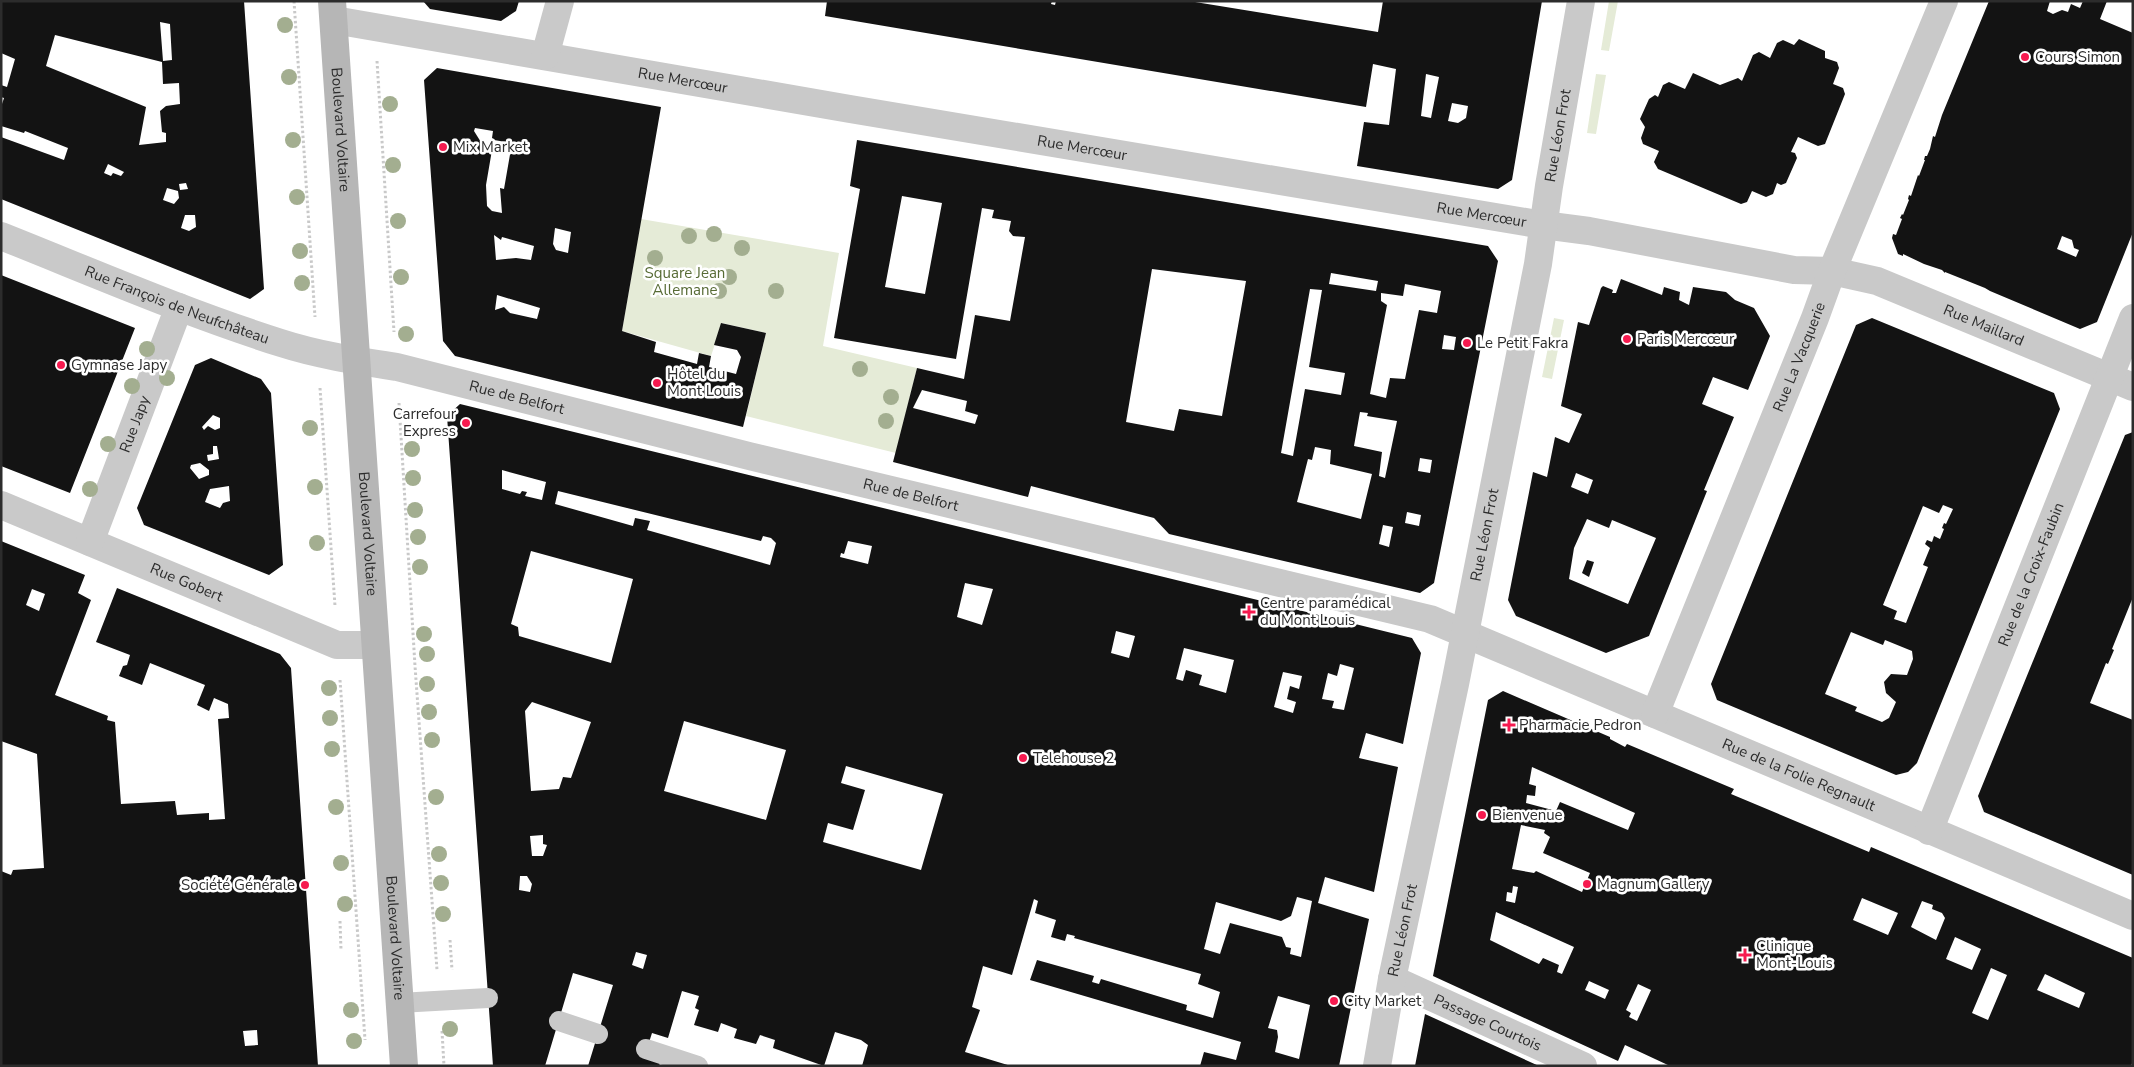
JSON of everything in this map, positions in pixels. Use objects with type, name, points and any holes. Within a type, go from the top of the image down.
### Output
[{"type":"main road","name":"Boulevard Voltaire","points":[[333,11],[374,645],[404,1066]]},
{"type":"street","points":[[545,56],[560,1]]},
{"type":"street","name":"Rue Léon Frot","points":[[1377,1066],[1392,979],[1464,635],[1538,264],[1581,1]]},
{"type":"street","name":"Rue La Vacquerie","points":[[1656,714],[1832,272],[1944,1]]},
{"type":"street","name":"Rue Mercœur","points":[[333,11],[374,27],[1543,225],[1589,231],[1794,270],[1832,272]]},
{"type":"street","name":"Rue François de Neufchâteau","points":[[1,236],[282,344],[356,360]]},
{"type":"street","name":"Rue Maillard","points":[[1832,272],[1877,281],[2121,382]]},
{"type":"street","name":"Rue Japy","points":[[90,542],[179,306]]},
{"type":"street","name":"Rue de la Croix-Faubin","points":[[1930,831],[2121,382],[2133,318]]},
{"type":"street","name":"Rue de Belfort","points":[[356,360],[397,367],[749,456],[1430,619],[1464,635]]},
{"type":"street","name":"Rue Gobert","points":[[1,505],[337,645],[374,645]]},
{"type":"street","name":"Rue de la Folie Regnault","points":[[1464,635],[1656,714],[2133,916]]},
{"type":"street","name":"Passage Courtois","points":[[1392,979],[1583,1066]]},
{"type":"lane","points":[[399,1003],[488,998]]},
{"type":"lane","points":[[558,1021],[598,1034]]},
{"type":"lane","points":[[646,1049],[698,1066]]},
{"type":"path","points":[[294,1],[314,293]]},
{"type":"path","points":[[374,27],[394,320]]},
{"type":"path","points":[[399,407],[414,666],[444,1066]]},
{"type":"path","points":[[321,410],[366,1046]]},
{"type":"path","points":[[340,921],[341,950]]},
{"type":"path","points":[[450,940],[452,970]]},
{"type":"green space","points":[[1609,1],[1618,1],[1609,51],[1601,50]]},
{"type":"green space","points":[[1596,74],[1606,75],[1596,134],[1587,133]]},
{"type":"green space","name":"Square Jean Allemane","points":[[641,219],[839,253],[823,346],[917,368],[896,453],[746,416],[766,333],[722,323],[711,356],[622,331]]},
{"type":"green space","points":[[1554,318],[1564,320],[1552,379],[1542,377]]},
{"type":"building","points":[[1,1],[244,1],[264,289],[250,299],[1,199],[1,137],[64,160],[68,148],[25,131],[24,133],[1,126],[1,107],[4,98],[1,97],[1,85],[7,87],[15,59],[1,53]],"holes":[[[160,22],[170,24],[172,60],[163,61]],[[55,35],[162,62],[163,84],[179,83],[180,104],[166,106],[160,111],[162,132],[166,133],[166,142],[139,145],[146,107],[46,66]],[[108,164],[124,172],[121,176],[113,173],[111,176],[104,173]],[[186,183],[188,189],[180,190],[179,184]],[[167,188],[178,191],[179,198],[174,204],[163,200]],[[185,215],[195,215],[196,227],[189,231],[181,228]]]},
{"type":"building","points":[[423,1],[519,1],[516,11],[501,21],[430,9]]},
{"type":"building","points":[[827,1],[1052,1],[1051,4],[1055,5],[1056,1],[1189,1],[1378,32],[1383,1],[1542,1],[1512,180],[1498,189],[1357,166],[1364,122],[1389,125],[1396,69],[1373,64],[1366,107],[825,16]],"holes":[[[1426,74],[1439,77],[1431,118],[1421,116]],[[1452,103],[1468,106],[1466,118],[1458,123],[1448,121]]]},
{"type":"building","points":[[1989,1],[2050,1],[2047,11],[2053,14],[2062,10],[2068,12],[2071,4],[2080,8],[2083,1],[2107,1],[2100,19],[2133,33],[2133,232],[2097,322],[2080,329],[1945,273],[1942,270],[1903,254],[1903,256],[1898,254],[1892,238],[1893,234],[1896,235],[1902,219],[1900,218],[1909,200],[1909,195],[1911,196]],"holes":[[[2062,236],[2072,240],[2074,248],[2079,250],[2076,257],[2057,249]]]},
{"type":"building","points":[[1799,39],[1825,51],[1825,58],[1837,62],[1839,68],[1833,84],[1843,88],[1845,94],[1825,144],[1818,146],[1798,137],[1791,152],[1795,153],[1797,158],[1786,183],[1781,185],[1777,183],[1773,194],[1766,197],[1752,191],[1747,202],[1741,204],[1658,169],[1654,162],[1659,151],[1643,144],[1641,138],[1645,127],[1640,119],[1649,99],[1655,95],[1658,97],[1663,85],[1669,82],[1685,89],[1693,73],[1720,85],[1738,78],[1742,81],[1753,55],[1759,52],[1770,58],[1777,43],[1783,40],[1794,45]]},
{"type":"building","points":[[437,68],[661,107],[622,331],[656,342],[654,352],[697,364],[699,353],[711,356],[709,367],[736,374],[741,357],[737,350],[714,345],[721,323],[766,333],[743,427],[455,356],[443,341],[424,80]],"holes":[[[475,128],[493,131],[492,138],[494,140],[512,143],[504,189],[500,188],[502,213],[492,211],[487,206],[486,185],[492,150],[490,147],[484,147],[474,131]],[[555,228],[571,232],[568,253],[556,250],[553,244]],[[494,235],[501,240],[502,237],[534,246],[531,260],[516,258],[496,260]],[[497,295],[540,308],[537,319],[510,313],[504,307],[495,310]]]},
{"type":"building","points":[[857,140],[1488,246],[1498,261],[1434,583],[1420,593],[1169,534],[1154,518],[1031,486],[1028,497],[893,462],[917,368],[964,379],[975,315],[1010,321],[1025,237],[1013,236],[1009,231],[1011,221],[992,218],[994,210],[982,208],[956,359],[834,338],[860,189],[850,186]],"holes":[[[902,196],[942,203],[925,294],[885,287]],[[1152,269],[1246,281],[1222,416],[1179,409],[1174,431],[1126,422]],[[1331,273],[1378,281],[1376,291],[1329,284]],[[1405,284],[1441,291],[1437,313],[1419,310],[1405,379],[1390,378],[1386,398],[1370,394],[1387,305],[1381,301],[1381,293],[1403,296]],[[1310,289],[1322,290],[1309,367],[1345,373],[1341,395],[1305,389],[1293,456],[1281,453]],[[1444,335],[1456,337],[1454,350],[1442,349]],[[922,390],[967,401],[965,411],[978,415],[975,424],[913,408]],[[1360,412],[1368,413],[1367,416],[1397,421],[1385,478],[1379,476],[1382,452],[1354,446]],[[1315,447],[1331,450],[1330,464],[1372,474],[1361,519],[1297,502],[1308,459],[1312,460]],[[1420,458],[1432,460],[1430,473],[1418,471]],[[1407,512],[1421,515],[1419,526],[1405,523]],[[1383,525],[1393,527],[1389,547],[1379,544]]]},
{"type":"building","name":"Gymnase Japy","points":[[1,275],[135,328],[70,493],[1,466]]},
{"type":"building","points":[[1621,279],[1662,295],[1664,287],[1680,292],[1679,300],[1689,305],[1693,287],[1726,292],[1735,300],[1754,308],[1770,336],[1748,390],[1713,377],[1702,404],[1734,417],[1704,490],[1707,491],[1649,636],[1606,653],[1516,616],[1508,600],[1533,472],[1547,477],[1555,437],[1569,443],[1582,414],[1561,406],[1578,322],[1589,325],[1603,286],[1613,290],[1612,293],[1616,293]],"holes":[[[1576,473],[1593,480],[1588,494],[1571,487]],[[1587,519],[1609,528],[1612,520],[1656,538],[1628,604],[1569,579],[1574,548]]]},
{"type":"building","points":[[1872,318],[2054,393],[2060,409],[1917,763],[1908,772],[1896,775],[1717,700],[1711,684],[1856,325]],"holes":[[[1943,505],[1953,509],[1946,524],[1944,523],[1940,539],[1934,536],[1932,542],[1927,540],[1925,544],[1930,548],[1923,565],[1928,567],[1906,623],[1894,619],[1897,611],[1883,605],[1923,506],[1939,513]],[[1851,632],[1883,645],[1885,640],[1912,651],[1913,659],[1907,675],[1891,674],[1884,682],[1886,693],[1896,702],[1889,718],[1882,722],[1855,711],[1857,707],[1825,694]]]},
{"type":"building","points":[[211,358],[261,379],[271,393],[283,565],[269,575],[144,525],[137,508],[195,365]],"holes":[[[213,415],[220,418],[220,428],[215,430],[208,426],[204,430],[202,427]],[[213,446],[217,446],[219,459],[208,461],[207,455],[213,454]],[[200,463],[209,470],[209,475],[199,479],[190,468],[191,465]],[[229,486],[230,501],[223,503],[220,508],[205,502],[210,489]]]},
{"type":"building","points":[[460,404],[1412,638],[1421,653],[1403,744],[1366,733],[1359,758],[1398,767],[1374,892],[1325,877],[1318,903],[1369,919],[1339,1066],[1200,1066],[1204,1052],[1236,1060],[1241,1042],[1030,980],[1037,960],[1094,976],[1092,982],[1099,984],[1101,979],[1187,1005],[1186,1010],[1213,1018],[1220,992],[1198,984],[1201,974],[1074,938],[1075,936],[1067,934],[1065,941],[1051,937],[1056,920],[1035,913],[1038,901],[1034,899],[1012,975],[983,966],[972,1007],[980,1010],[965,1052],[1011,1066],[862,1066],[868,1045],[861,1040],[835,1032],[824,1066],[773,1048],[775,1040],[760,1035],[756,1044],[734,1038],[737,1029],[721,1023],[718,1032],[694,1025],[699,1010],[695,1008],[699,996],[682,991],[668,1038],[652,1033],[644,1058],[660,1063],[659,1066],[588,1066],[613,985],[573,973],[545,1066],[493,1066],[447,416]],"holes":[[[502,470],[546,482],[542,500],[525,496],[527,492],[522,491],[520,494],[502,489]],[[558,491],[761,541],[763,536],[771,538],[776,543],[770,565],[647,530],[650,521],[635,518],[633,526],[555,504]],[[848,541],[872,546],[868,564],[840,557],[841,553],[844,554]],[[531,551],[633,579],[611,663],[519,636],[518,627],[511,624]],[[965,583],[993,589],[982,625],[957,617]],[[1116,631],[1135,636],[1129,658],[1111,653]],[[1184,648],[1234,660],[1226,693],[1199,685],[1202,675],[1186,670],[1183,681],[1176,679]],[[1340,664],[1354,668],[1344,710],[1332,708],[1334,701],[1322,699],[1328,673],[1337,676]],[[1283,672],[1302,676],[1299,689],[1290,686],[1287,699],[1296,702],[1293,713],[1274,707]],[[532,702],[591,722],[571,778],[563,777],[559,789],[531,791],[525,711]],[[684,721],[786,750],[766,820],[664,791]],[[846,766],[943,794],[921,870],[823,842],[828,823],[853,830],[865,790],[841,783]],[[543,835],[543,844],[547,845],[543,856],[532,856],[530,836]],[[520,876],[527,876],[532,884],[530,892],[519,890]],[[1297,897],[1312,901],[1301,957],[1290,954],[1291,948],[1286,947],[1282,937],[1230,923],[1220,954],[1204,949],[1216,902],[1281,921],[1291,916]],[[636,952],[647,955],[643,969],[632,965]],[[1278,996],[1310,1005],[1299,1059],[1275,1052],[1278,1037],[1277,1030],[1268,1028]]]},
{"type":"building","points":[[2133,432],[2133,597],[2112,649],[2114,650],[2108,664],[2106,663],[2090,703],[2133,720],[2133,875],[1984,812],[1978,796],[2125,435]]},
{"type":"building","points":[[1,541],[85,575],[78,593],[91,600],[55,695],[108,716],[107,720],[115,722],[121,804],[175,801],[177,815],[209,813],[209,820],[225,819],[218,719],[229,718],[228,704],[214,698],[209,711],[197,705],[205,685],[150,663],[142,685],[119,676],[123,666],[127,665],[130,655],[96,642],[117,588],[280,654],[291,668],[318,1066],[1,1066],[1,871],[11,875],[13,870],[44,868],[37,754],[1,741]],"holes":[[[32,589],[45,594],[39,611],[26,605]],[[257,1030],[258,1045],[245,1046],[243,1031]]]},
{"type":"building","points":[[1587,560],[1594,562],[1589,577],[1582,573]]},
{"type":"building","points":[[1503,691],[1610,737],[1610,739],[1625,747],[1627,744],[1734,789],[1731,794],[1869,852],[1871,847],[2133,958],[2133,1061],[2131,1066],[1670,1066],[1625,1045],[1618,1061],[1433,976],[1488,700]],"holes":[[[1532,767],[1635,813],[1628,830],[1560,802],[1556,811],[1526,803],[1527,795],[1535,796],[1536,786],[1529,784]],[[1521,825],[1545,830],[1544,833],[1550,837],[1543,853],[1590,873],[1582,892],[1536,871],[1534,873],[1512,869]],[[1513,886],[1518,887],[1515,903],[1506,901],[1507,892],[1512,893]],[[1862,898],[1898,913],[1888,935],[1853,920]],[[1922,901],[1933,905],[1932,909],[1942,913],[1945,918],[1936,940],[1911,927]],[[1496,912],[1574,947],[1562,974],[1557,972],[1559,965],[1543,958],[1539,964],[1490,940]],[[1955,937],[1981,949],[1972,970],[1946,959]],[[1991,968],[2007,975],[1988,1020],[1972,1013]],[[2045,974],[2085,993],[2079,1008],[2037,990]],[[1589,981],[1609,990],[1605,999],[1585,990]],[[1638,984],[1651,990],[1637,1021],[1629,1017],[1631,1013],[1626,1010]]]},
{"type":"building","points":[[1425,1014],[1539,1066],[1415,1066]]},
{"type":"place","name":"Cours Simon","points":[[2025,57]]},
{"type":"place","name":"Mix Market","points":[[443,147]]},
{"type":"place","name":"Paris Mercœur","points":[[1627,339]]},
{"type":"place","name":"Le Petit Fakra","points":[[1467,343]]},
{"type":"place","name":"Gymnase Japy","points":[[61,365]]},
{"type":"place","name":"Hôtel du Mont Louis","points":[[657,383]]},
{"type":"place","name":"Carrefour Express","points":[[466,423]]},
{"type":"place","name":"Centre paramédical du Mont Louis","points":[[1249,612]]},
{"type":"place","name":"Pharmacie Pedron","points":[[1509,725]]},
{"type":"place","name":"Telehouse 2","points":[[1023,758]]},
{"type":"place","name":"Bienvenue","points":[[1482,815]]},
{"type":"place","name":"Magnum Gallery","points":[[1587,884]]},
{"type":"place","name":"Société Générale","points":[[305,885]]},
{"type":"place","name":"Clinique Mont-Louis","points":[[1745,955]]},
{"type":"place","name":"City Market","points":[[1334,1001]]}]
